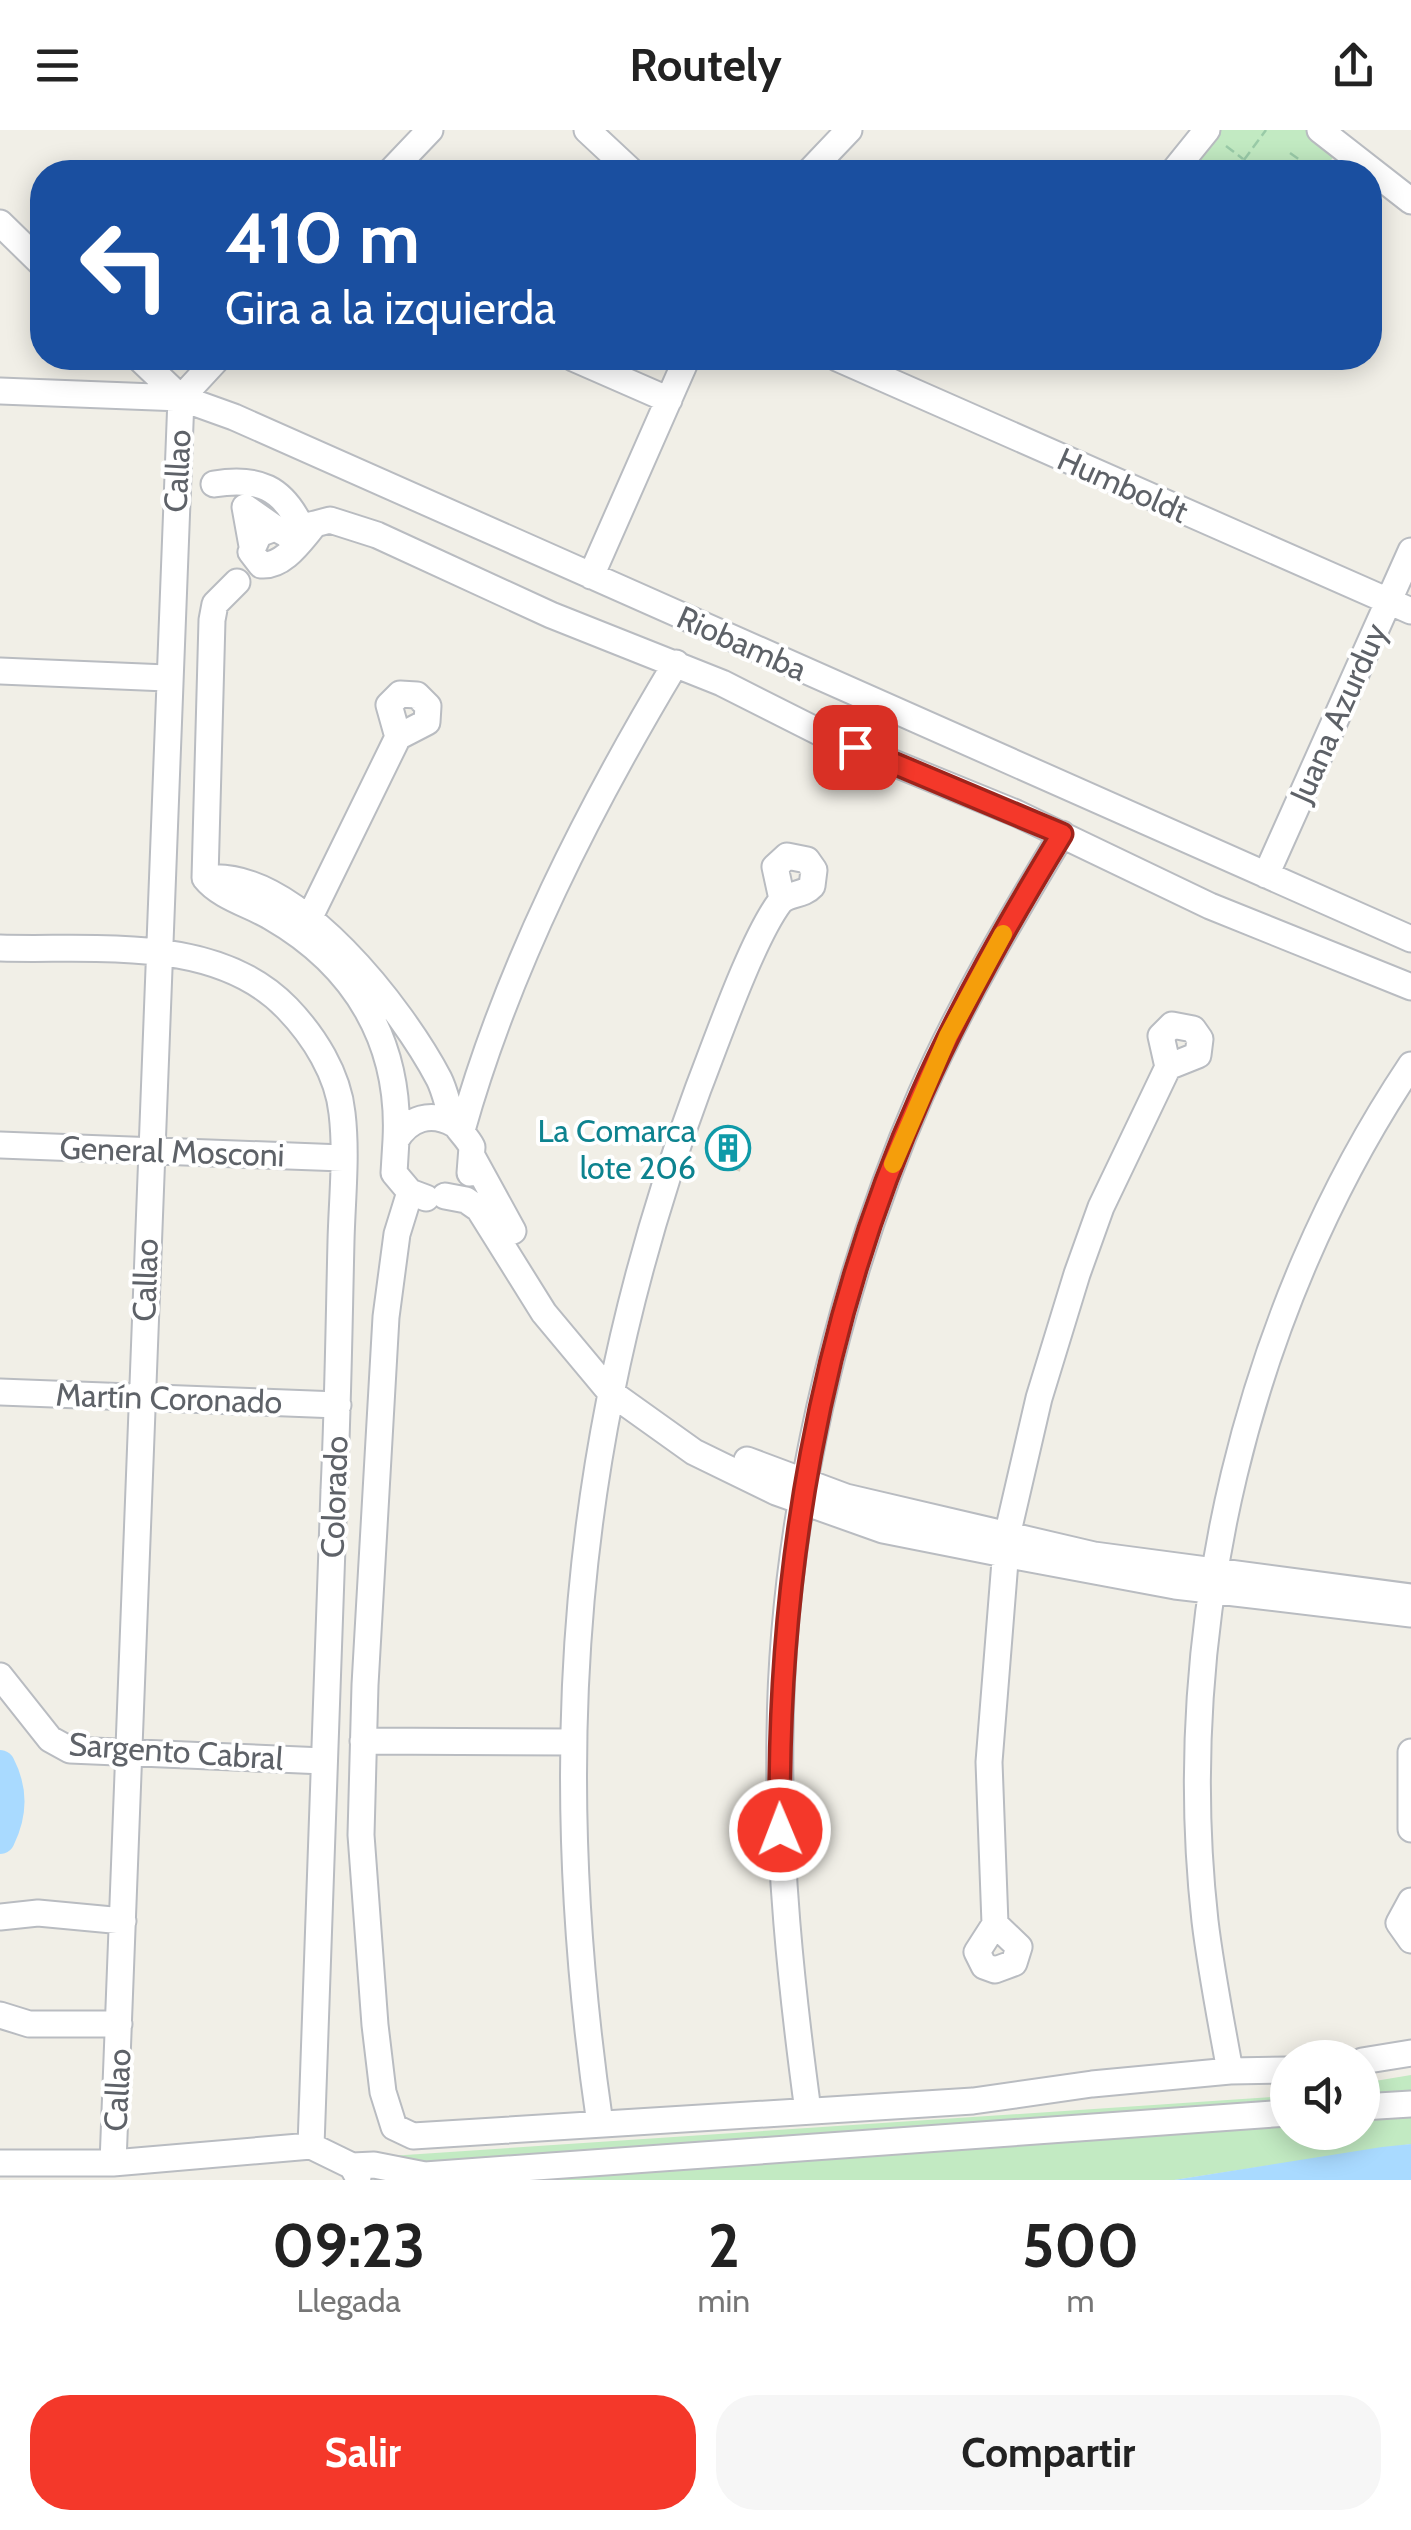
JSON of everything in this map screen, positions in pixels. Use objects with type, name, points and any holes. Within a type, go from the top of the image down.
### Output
[{"type":"street","points":[[401,160],[430,130]]},
{"type":"street","points":[[586,130],[619,160]]},
{"type":"street","points":[[820,160],[849,130]]},
{"type":"street","points":[[1182,160],[1206,130]]},
{"type":"street","points":[[1320,130],[1359,160]]},
{"type":"street","points":[[1340,160],[1347,151]]},
{"type":"street","points":[[1382,178],[1411,200]]},
{"type":"street","points":[[0,223],[30,252]]},
{"type":"street","name":"Riobamba","points":[[151,370],[180,398],[234,417],[1411,940]]},
{"type":"street","points":[[0,391],[180,398],[207,370]]},
{"type":"street","points":[[600,370],[669,400]]},
{"type":"street","points":[[591,576],[683,370]]},
{"type":"street","name":"Humboldt","points":[[863,370],[1400,606]]},
{"type":"street","name":"Callao","points":[[113,2162],[180,398]]},
{"type":"street","points":[[177,479],[267,484],[281,495],[294,532]]},
{"type":"street","points":[[214,484],[245,507],[294,532]]},
{"type":"street","points":[[245,507],[257,555]]},
{"type":"street","points":[[612,1381],[560,1308],[473,1158],[441,1082],[391,1002],[244,882],[205,878],[215,604],[257,555],[294,532],[330,520],[350,524],[550,616],[676,663],[827,736],[1062,834],[1210,906],[1411,987]]},
{"type":"street","name":"Juana Azurduy","points":[[1266,875],[1400,606],[1411,551]]},
{"type":"street","points":[[458,1126],[516,980],[581,834],[676,663]]},
{"type":"street","points":[[0,671],[167,678]]},
{"type":"street","points":[[304,928],[398,737]]},
{"type":"street","points":[[808,2111],[785,1917],[780,1800],[784,1665],[806,1494],[838,1335],[895,1159],[978,978],[1062,834]]},
{"type":"street","points":[[600,2124],[576,1933],[571,1742],[584,1551],[612,1381],[635,1282],[681,1135],[729,1013],[782,899]]},
{"type":"street","points":[[304,928],[344,976],[380,1030],[392,1068],[394,1173],[410,1192],[421,1197],[466,1200],[489,1221],[544,1313],[612,1381],[694,1452],[806,1494],[883,1530],[1006,1545],[1175,1586],[1214,1580],[1411,1596]]},
{"type":"street","name":"Colorado","points":[[0,948],[156,953],[194,957],[222,966],[258,984],[286,1006],[313,1039],[337,1087],[343,1158],[338,1405],[311,2146]]},
{"type":"street","points":[[1230,2071],[1205,1920],[1200,1832],[1202,1685],[1214,1580],[1246,1432],[1298,1280],[1354,1160],[1411,1065]]},
{"type":"street","points":[[995,1924],[989,1762],[1006,1545],[1039,1398],[1077,1274],[1101,1207],[1168,1067]]},
{"type":"street","points":[[396,1140],[408,1124],[426,1117],[458,1126]]},
{"type":"street","name":"General Mosconi","points":[[0,1145],[343,1158]]},
{"type":"street","points":[[446,1196],[465,1182],[473,1158]]},
{"type":"street","points":[[410,1192],[397,1234],[386,1317],[361,1834],[375,2025],[383,2092],[394,2128],[413,2136],[973,2101],[1230,2071],[1270,2070]]},
{"type":"street","name":"Martín Coronado","points":[[0,1392],[338,1405]]},
{"type":"street","points":[[1214,1580],[1411,1614]]},
{"type":"street","name":"Sargento Cabral","points":[[0,1676],[57,1745],[70,1750],[324,1761]]},
{"type":"street","points":[[364,1740],[571,1742]]},
{"type":"street","points":[[1411,1752],[1411,1830]]},
{"type":"street","points":[[1411,1902],[1399,1923],[1411,1940]]},
{"type":"street","points":[[0,1916],[38,1914],[123,1921]]},
{"type":"street","points":[[0,2015],[29,2024],[120,2024]]},
{"type":"street","points":[[1380,2058],[1411,2053]]},
{"type":"street","points":[[1380,2106],[1411,2104]]},
{"type":"street","points":[[0,2162],[113,2162],[311,2146],[355,2173],[374,2165],[424,2174],[1270,2114]]},
{"type":"path","points":[[1206,130],[1244,160],[1264,132],[1256,130]]},
{"type":"path","points":[[1290,154],[1299,160]]},
{"type":"green space","points":[[1216,130],[1308,130],[1337,153],[1331,160],[1193,160]]},
{"type":"green space","points":[[1411,2075],[1411,2144],[1380,2149],[1380,2080]]},
{"type":"green space","points":[[1270,2097],[1270,2150],[1372,2150],[1174,2180],[374,2180],[360,2158]]},
{"type":"water","points":[[1411,2144],[1411,2180],[1174,2180],[1380,2150]]},
{"type":"building","name":"La Comarca lote 206","points":[[717,1129],[743,1139],[738,1151],[744,1154],[739,1170],[711,1159]]},
{"type":"waterway","points":[[0,1765],[10,1802],[0,1839]]},
{"type":"slow traffic","points":[[893,1164],[948,1036],[1003,934]]},
{"type":"place","name":"La Comarca lote 206","points":[[728,1148]]},
{"type":"route","points":[[780,1830],[780,1729],[795,1553],[817,1425],[856,1271],[895,1159],[948,1036],[1062,834],[855,747]]}]
